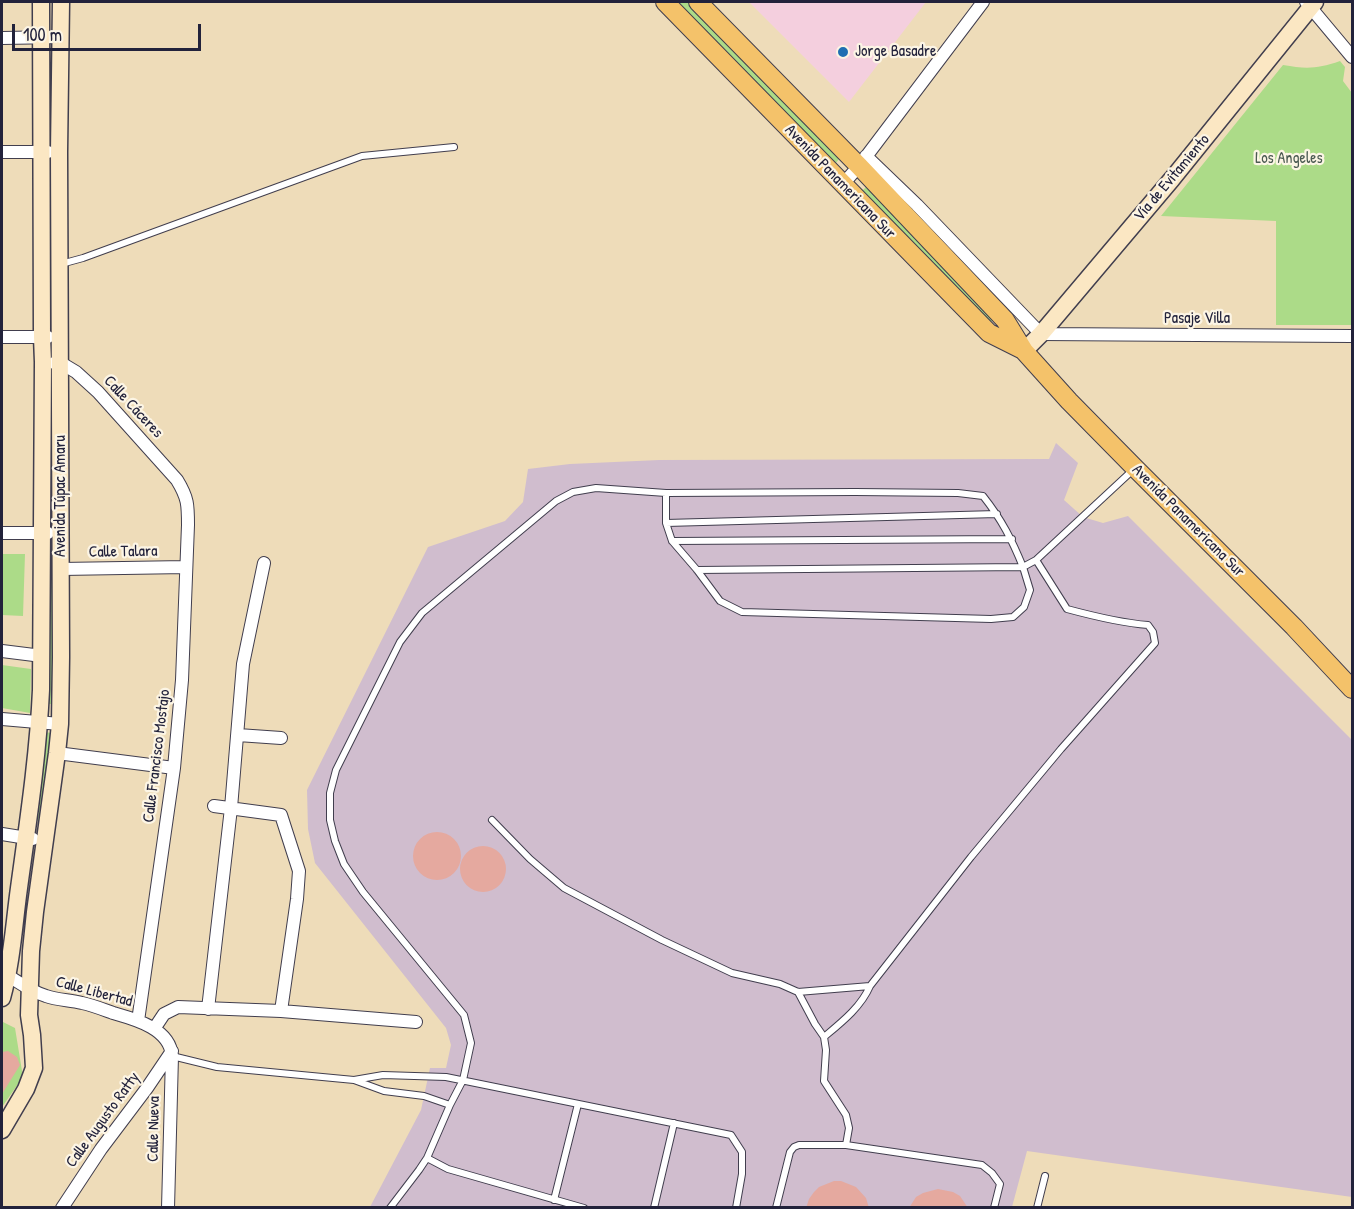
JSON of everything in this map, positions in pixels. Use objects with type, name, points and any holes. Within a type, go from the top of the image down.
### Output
[{"type":"main road","name":"Avenida Panamericana Sur","points":[[665,2],[988,333],[1024,351]]},
{"type":"main road","name":"Avenida Panamericana Sur","points":[[698,2],[863,161],[1005,320],[1024,351],[1069,401],[1353,689]]},
{"type":"street","name":"Avenida Túpac Amaru","points":[[2,998],[26,838],[39,723],[42,656],[41,2]]},
{"type":"street","name":"Avenida Túpac Amaru","points":[[2,1130],[26,1089],[34,1068],[29,989],[35,912],[60,724],[61,2]]},
{"type":"street","points":[[843,184],[863,161],[983,2]]},
{"type":"street","points":[[1311,3],[1353,57]]},
{"type":"street","name":"Vía de Evitamiento","points":[[1024,351],[1041,334],[1228,110],[1311,3]]},
{"type":"street","points":[[2,38],[61,37]]},
{"type":"street","points":[[2,152],[59,152]]},
{"type":"street","name":"Avenida Panamericana Sur","points":[[863,161],[917,205],[1041,334]]},
{"type":"street","name":"Pasaje Villa","points":[[1041,334],[1353,336]]},
{"type":"street","points":[[2,338],[61,337]]},
{"type":"street","points":[[43,362],[61,363]]},
{"type":"street","name":"Calle Cáceres","points":[[61,363],[76,372],[98,392],[177,480],[185,493]]},
{"type":"street","name":"Calle Francisco Mostajo","points":[[138,1021],[174,768],[182,680],[188,525],[185,493]]},
{"type":"street","points":[[2,533],[61,533]]},
{"type":"street","points":[[208,1009],[231,808],[243,664],[264,563]]},
{"type":"street","name":"Calle Talara","points":[[61,569],[186,567]]},
{"type":"street","points":[[2,651],[42,656]]},
{"type":"street","points":[[2,719],[60,724]]},
{"type":"street","points":[[238,735],[281,738]]},
{"type":"street","points":[[57,753],[174,768]]},
{"type":"street","points":[[214,806],[281,815],[299,871],[282,1011]]},
{"type":"street","points":[[2,834],[46,841]]},
{"type":"street","name":"Calle Libertad","points":[[4,973],[43,995],[83,1003],[138,1021],[154,1029],[164,1038],[172,1054]]},
{"type":"street","points":[[154,1029],[164,1014],[178,1007],[282,1011],[416,1022]]},
{"type":"street","name":"Calle Augusto Ratty","points":[[62,1208],[100,1149],[172,1054]]},
{"type":"street","name":"Calle Nueva","points":[[168,1208],[172,1054]]},
{"type":"lane","points":[[61,264],[362,156],[454,147]]},
{"type":"lane","points":[[697,570],[1023,567],[1036,561],[1135,468]]},
{"type":"lane","points":[[390,1208],[427,1158],[463,1080],[471,1043],[464,1015],[363,892],[344,864],[330,820],[330,793],[336,770],[400,642],[422,613],[555,501],[573,492],[596,488],[666,493],[855,492],[958,493],[983,496],[1012,539],[1030,590],[1024,607],[1013,617],[991,619],[742,612],[720,602],[672,541],[666,523],[666,493]]},
{"type":"lane","points":[[666,523],[997,514]]},
{"type":"lane","points":[[672,541],[1012,539]]},
{"type":"lane","points":[[824,1036],[846,1019],[971,857],[1046,767],[1155,643],[1153,632],[1148,625],[1131,624],[1067,609],[1036,561]]},
{"type":"lane","points":[[492,820],[530,859],[564,888],[662,940],[732,973],[780,984],[798,992],[870,986]]},
{"type":"lane","points":[[798,992],[824,1036],[824,1081],[846,1115],[849,1128],[846,1144]]},
{"type":"lane","points":[[172,1054],[217,1067],[354,1080],[384,1091],[424,1096],[450,1105]]},
{"type":"lane","points":[[354,1080],[383,1075],[446,1077],[731,1135],[742,1152],[742,1174],[736,1208]]},
{"type":"lane","points":[[554,1200],[578,1104]]},
{"type":"lane","points":[[654,1208],[674,1123]]},
{"type":"lane","points":[[776,1208],[790,1152],[794,1147],[846,1144],[982,1165],[1000,1184],[994,1208]]},
{"type":"lane","points":[[427,1158],[448,1169],[584,1208]]},
{"type":"lane","points":[[1037,1208],[1045,1176]]},
{"type":"shaded area","name":"Jorge Basadre","points":[[749,2],[926,2],[849,102]]},
{"type":"shaded area","points":[[1056,443],[1078,463],[1064,500],[1083,517],[1103,523],[1128,516],[1352,740],[1352,1197],[1027,1151],[1012,1207],[370,1207],[421,1110],[430,1068],[446,1068],[451,1045],[446,1028],[315,863],[308,829],[307,790],[428,547],[505,521],[523,502],[528,469],[570,464],[659,460],[1049,459]]},
{"type":"green space","points":[[677,2],[688,2],[842,155],[836,163]]},
{"type":"green space","name":"Los Angeles","points":[[1340,61],[1345,67],[1343,81],[1352,93],[1352,325],[1276,325],[1276,221],[1161,216],[1283,65],[1312,68]]},
{"type":"green space","points":[[868,185],[994,318],[990,323],[861,192]]},
{"type":"green space","points":[[49,535],[59,535],[52,704],[44,704]]},
{"type":"green space","points":[[2,554],[25,554],[23,616],[2,615]]},
{"type":"green space","points":[[2,665],[31,669],[30,713],[2,708]]},
{"type":"green space","points":[[44,732],[52,733],[40,821],[31,820]]},
{"type":"green space","points":[[2,1022],[15,1028],[23,1077],[2,1107]]},
{"type":"building","points":[[437,832],[454,839],[461,856],[454,873],[437,880],[420,873],[413,856],[420,839]]},
{"type":"building","points":[[483,846],[492,847],[500,852],[505,860],[505,878],[500,886],[492,891],[483,892],[474,891],[466,886],[461,878],[460,869],[461,860],[466,852],[474,847]]},
{"type":"building","points":[[8,1051],[17,1057],[20,1065],[2,1094],[2,1052]]},
{"type":"building","points":[[834,1181],[841,1181],[856,1187],[866,1198],[869,1208],[806,1208],[809,1199],[819,1187]]},
{"type":"building","points":[[938,1189],[960,1196],[968,1208],[909,1208],[916,1197]]},
{"type":"place","name":"Jorge Basadre","points":[[843,52]]}]
